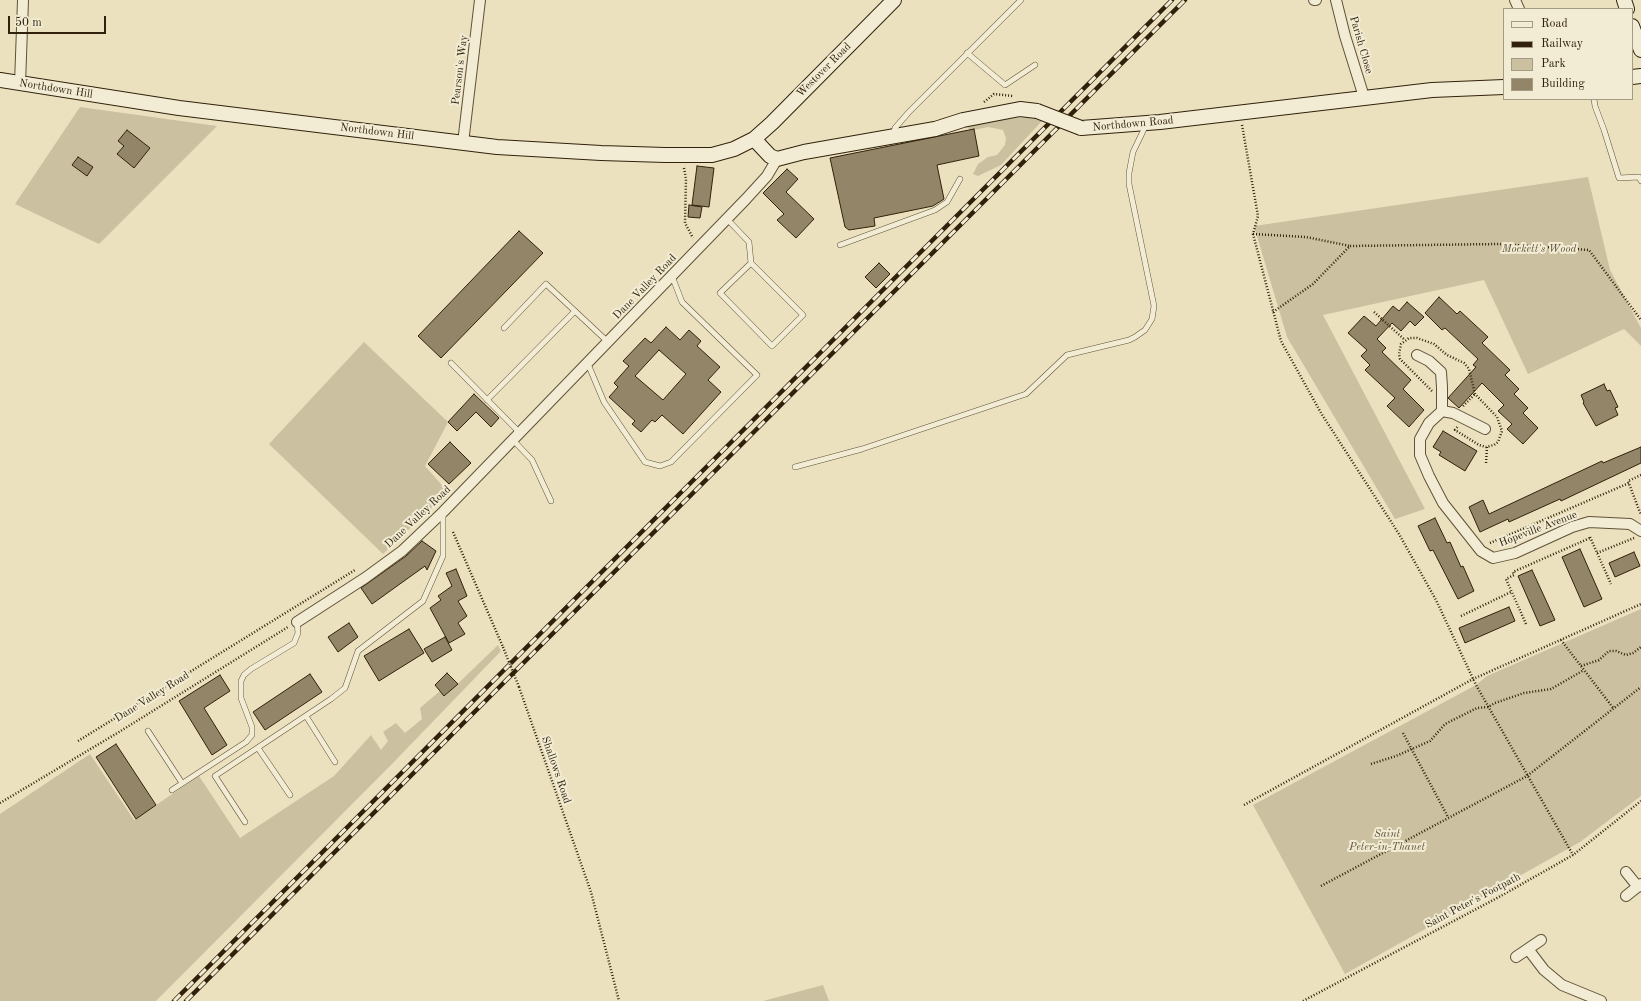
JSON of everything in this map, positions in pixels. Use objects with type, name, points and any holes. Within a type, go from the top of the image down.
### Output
[{"type":"main road","name":"Westover Road","points":[[754,139],[772,123],[894,0]]},
{"type":"main road","points":[[1633,29],[1641,50]]},
{"type":"main road","name":"Northdown Hill","points":[[0,80],[179,108],[463,143],[541,150],[712,155],[734,149],[754,139]]},
{"type":"main road","name":"Northdown Road","points":[[776,159],[804,152],[935,129],[963,120],[1020,108],[1037,111],[1082,128],[1147,123],[1432,90],[1503,87]]},
{"type":"main road","points":[[754,139],[770,156],[776,159]]},
{"type":"street","points":[[20,84],[23,0]]},
{"type":"street","name":"Pearson's Way","points":[[463,143],[480,0]]},
{"type":"street","name":"Parish Close","points":[[1336,0],[1345,36],[1364,97]]},
{"type":"street","name":"Dane Valley Road","points":[[297,622],[365,578],[402,551],[443,512],[698,250],[767,176],[776,159]]},
{"type":"street","points":[[1417,355],[1430,361],[1441,372],[1442,406],[1486,429]]},
{"type":"street","name":"Hopeville Avenue","points":[[1442,406],[1429,423],[1420,439],[1420,455],[1428,476],[1443,503],[1478,549],[1493,558],[1515,553],[1566,530],[1589,522],[1616,522],[1630,524],[1641,531]]},
{"type":"street","points":[[1626,872],[1639,885],[1626,896]]},
{"type":"street","points":[[1516,957],[1541,940]]},
{"type":"street","points":[[1528,948],[1544,970],[1562,985],[1601,1001]]},
{"type":"lane","points":[[893,137],[895,128],[909,112],[1021,0]]},
{"type":"lane","points":[[967,53],[1005,85],[1035,65]]},
{"type":"lane","points":[[1594,100],[1619,178],[1639,177],[1641,181]]},
{"type":"lane","points":[[795,467],[862,449],[1026,394],[1066,355],[1129,340],[1135,338],[1145,330],[1152,319],[1154,306],[1129,184],[1129,173],[1135,146],[1147,123]]},
{"type":"lane","points":[[840,244],[935,210],[947,202],[960,179]]},
{"type":"lane","points":[[727,219],[749,242],[750,263],[803,315],[772,346],[720,293],[750,263]]},
{"type":"lane","points":[[588,364],[604,402],[645,462],[660,466],[671,462],[757,375],[682,302],[672,276]]},
{"type":"lane","points":[[504,328],[546,284],[609,342]]},
{"type":"lane","points":[[487,400],[575,312]]},
{"type":"lane","points":[[451,363],[487,400],[517,436],[532,460],[551,501]]},
{"type":"lane","points":[[245,822],[215,776],[306,716],[345,688],[358,650],[423,600],[442,556],[443,512]]},
{"type":"lane","points":[[172,790],[246,742],[252,735],[252,727],[241,698],[241,681],[244,675],[251,669],[294,642],[298,633],[297,622]]},
{"type":"lane","points":[[306,716],[335,762]]},
{"type":"lane","points":[[148,730],[182,783]]},
{"type":"lane","points":[[258,748],[290,795]]},
{"type":"path","points":[[1240,112],[1258,216],[1253,234],[1281,341],[1321,413],[1399,534],[1436,600],[1472,679],[1573,855]]},
{"type":"path","points":[[681,155],[686,179],[685,223],[698,250]]},
{"type":"path","points":[[1253,234],[1306,237],[1350,246],[1499,244],[1589,250],[1641,320]]},
{"type":"path","points":[[1273,312],[1313,284],[1350,246]]},
{"type":"path","points":[[1374,312],[1405,340]]},
{"type":"path","points":[[1405,340],[1417,338],[1434,344],[1447,355],[1464,364],[1469,369],[1475,394],[1457,415]]},
{"type":"path","points":[[1405,340],[1400,349],[1400,359],[1442,406]]},
{"type":"path","points":[[1486,463],[1487,447]]},
{"type":"path","points":[[1478,549],[1629,483],[1628,481],[1641,475]]},
{"type":"path","points":[[1629,483],[1641,515]]},
{"type":"path","points":[[1584,524],[1611,584]]},
{"type":"path","points":[[1597,553],[1641,535]]},
{"type":"path","points":[[1526,624],[1506,579],[1514,575],[1513,572],[1590,538]]},
{"type":"path","name":"Shallows Road","points":[[461,551],[519,687],[590,892],[620,1001]]},
{"type":"path","points":[[78,741],[360,567]]},
{"type":"path","points":[[1461,616],[1512,592]]},
{"type":"path","points":[[1244,805],[1472,679],[1641,604]]},
{"type":"path","name":"Dane Valley Road","points":[[0,803],[297,622]]},
{"type":"path","points":[[1560,640],[1614,709]]},
{"type":"path","points":[[1581,666],[1598,660],[1608,651],[1616,651],[1626,655],[1633,653],[1641,647]]},
{"type":"path","points":[[1371,764],[1412,749],[1430,740],[1445,724],[1477,708],[1488,707],[1524,693],[1551,689],[1584,670]]},
{"type":"path","points":[[1320,886],[1527,776],[1641,687]]},
{"type":"path","points":[[1403,733],[1448,817]]},
{"type":"path","name":"Saint Peter's Footpath","points":[[1303,1001],[1500,897],[1573,855],[1641,801]]},
{"type":"green space","points":[[80,107],[217,126],[99,244],[15,204]],"holes":[[[127,130],[150,148],[134,167],[117,154],[124,146],[119,141]],[[78,157],[93,167],[72,165]]]},
{"type":"green space","points":[[1027,117],[1042,121],[1001,165],[978,176],[973,174],[978,164],[988,157],[997,155],[1005,145],[1006,138],[1003,130],[988,127],[974,130],[969,129],[966,126],[973,122]]},
{"type":"green space","name":"Mockett's Wood","points":[[1588,177],[1610,270],[1641,328],[1641,346],[1624,329],[1528,374],[1484,280],[1323,315],[1425,509],[1395,519],[1287,337],[1254,226]]},
{"type":"green space","points":[[364,342],[448,422],[425,466],[448,492],[383,554],[269,444]]},
{"type":"green space","name":"Saint Peter-in-Thanet","points":[[1641,609],[1641,796],[1580,842],[1345,974],[1253,805],[1476,685],[1487,676]]},
{"type":"green space","points":[[498,645],[501,651],[391,765],[156,1001],[0,1001],[0,814],[90,754],[134,820],[199,776],[240,838],[334,776],[371,735],[381,750],[388,741],[383,732],[396,723],[405,733],[422,719],[420,708],[440,691],[445,696]]},
{"type":"green space","points":[[823,985],[829,1001],[763,1001]]},
{"type":"building","points":[[974,129],[979,156],[937,165],[944,199],[933,206],[874,218],[875,226],[849,230],[845,227],[830,158]]},
{"type":"building","points":[[127,130],[150,148],[134,168],[117,154],[124,146],[118,141]]},
{"type":"building","points":[[78,157],[93,167],[87,176],[72,165]]},
{"type":"building","points":[[697,166],[714,168],[709,207],[692,205]]},
{"type":"building","points":[[787,169],[798,179],[786,192],[814,219],[796,238],[777,220],[784,214],[763,193]]},
{"type":"building","points":[[689,205],[702,207],[700,218],[688,217]]},
{"type":"building","points":[[519,231],[543,253],[441,358],[418,336]]},
{"type":"building","points":[[879,263],[890,274],[876,288],[865,277]]},
{"type":"building","points":[[1439,297],[1457,314],[1460,311],[1488,337],[1482,343],[1510,370],[1505,375],[1519,389],[1514,394],[1528,408],[1523,413],[1538,428],[1523,444],[1507,429],[1512,424],[1498,411],[1504,405],[1482,383],[1459,408],[1448,398],[1476,367],[1473,365],[1478,359],[1445,328],[1442,330],[1425,313]]},
{"type":"building","points":[[1407,302],[1424,317],[1415,326],[1410,321],[1401,331],[1392,323],[1377,339],[1386,348],[1382,352],[1411,380],[1403,389],[1424,410],[1409,427],[1387,406],[1395,398],[1365,370],[1370,365],[1361,356],[1367,350],[1348,333],[1364,316],[1376,326],[1393,306],[1399,311]]},
{"type":"building","points":[[666,327],[680,340],[689,330],[701,341],[697,346],[720,367],[708,380],[721,392],[683,434],[662,415],[655,422],[652,420],[641,432],[632,424],[635,421],[609,397],[618,387],[614,383],[629,366],[623,361],[645,338],[651,343]],"holes":[[[659,350],[686,374],[663,400],[635,376]]]},
{"type":"building","points":[[1604,384],[1607,391],[1610,390],[1618,407],[1615,408],[1618,415],[1596,426],[1583,403],[1584,402],[1581,395]]},
{"type":"building","points":[[474,394],[499,418],[491,427],[476,412],[457,431],[448,422]]},
{"type":"building","points":[[1443,431],[1477,451],[1465,471],[1439,455],[1441,452],[1433,447]]},
{"type":"building","points":[[450,442],[471,463],[449,484],[428,464]]},
{"type":"building","points":[[1641,447],[1641,463],[1561,501],[1560,499],[1509,522],[1508,519],[1480,532],[1469,507],[1483,500],[1489,514],[1602,461],[1603,463]]},
{"type":"building","points":[[1435,518],[1447,543],[1450,542],[1461,567],[1463,566],[1474,591],[1458,599],[1433,550],[1430,551],[1418,526]]},
{"type":"building","points":[[422,541],[436,551],[427,570],[425,566],[372,604],[361,588],[406,556]]},
{"type":"building","points":[[1580,549],[1602,599],[1584,607],[1562,557]]},
{"type":"building","points":[[1634,552],[1640,566],[1615,577],[1609,563]]},
{"type":"building","points":[[456,569],[467,596],[458,601],[467,616],[458,623],[465,634],[449,643],[430,608],[441,600],[438,596],[452,586],[446,573]]},
{"type":"building","points":[[1532,570],[1555,620],[1540,626],[1518,576]]},
{"type":"building","points":[[1509,607],[1515,621],[1465,643],[1459,628]]},
{"type":"building","points":[[349,623],[358,637],[338,652],[328,637]]},
{"type":"building","points":[[409,629],[424,653],[379,681],[364,656]]},
{"type":"building","points":[[445,637],[452,650],[432,662],[424,649]]},
{"type":"building","points":[[447,673],[458,684],[444,696],[435,685]]},
{"type":"building","points":[[310,674],[322,692],[265,730],[253,712]]},
{"type":"building","points":[[220,675],[230,691],[204,708],[227,745],[212,755],[179,701]]},
{"type":"building","points":[[116,744],[156,805],[136,819],[96,757]]},
{"type":"railway","points":[[174,1001],[1172,0]]},
{"type":"railway","points":[[186,1001],[1185,0]]}]
